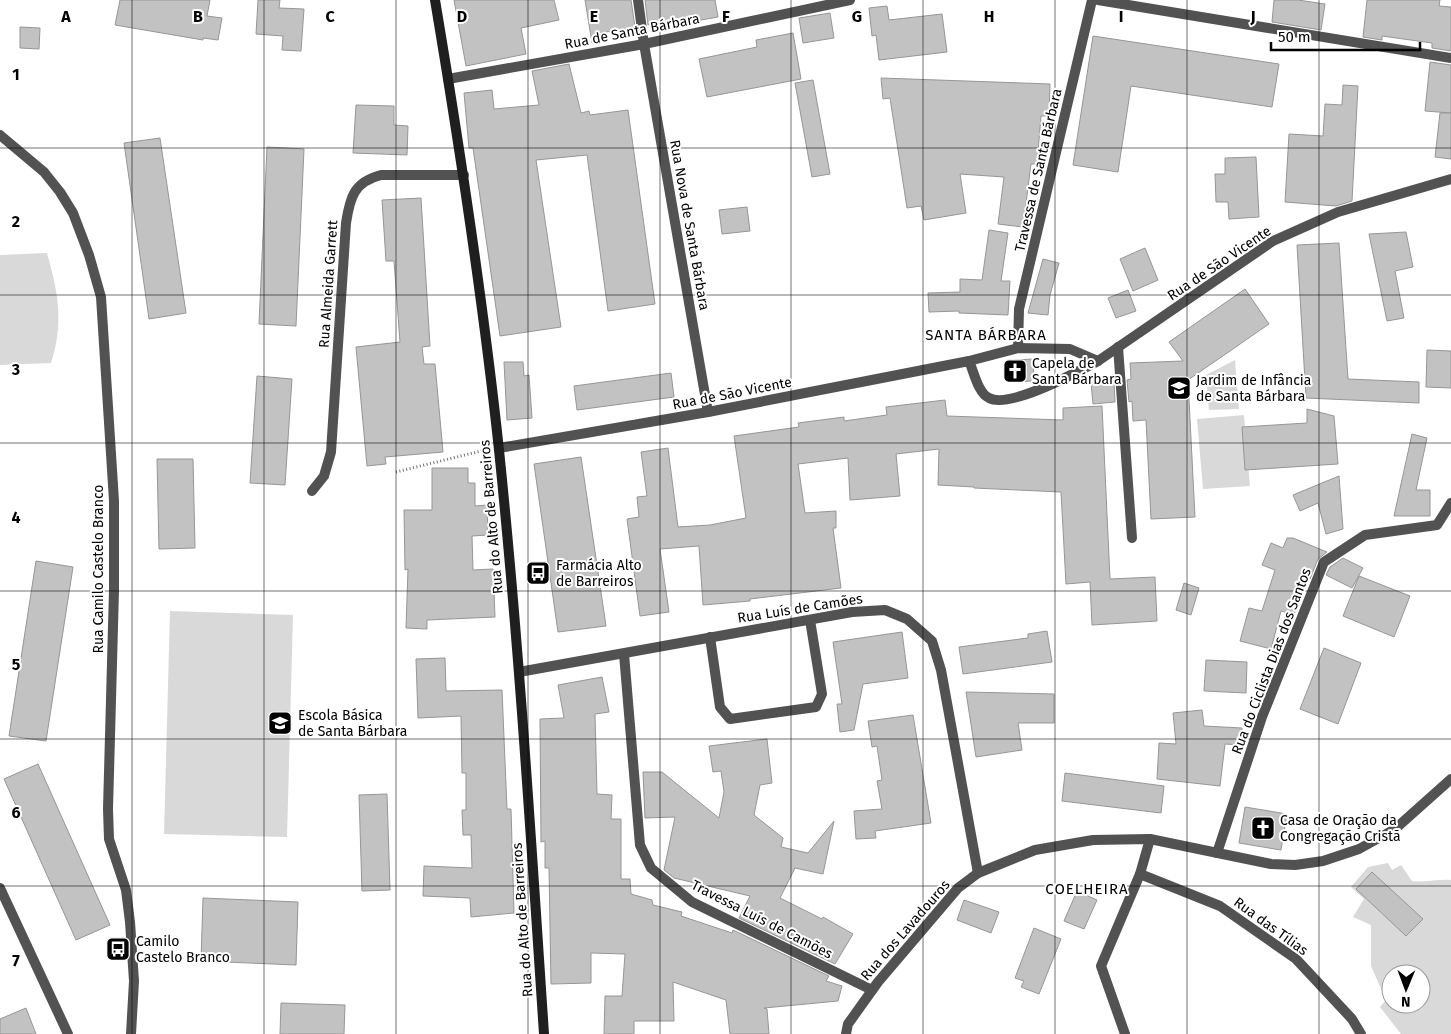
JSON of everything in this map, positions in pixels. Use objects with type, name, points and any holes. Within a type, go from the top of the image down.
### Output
[{"type":"street","name":"Rua do Alto de Barreiros","points":[[435,0],[464,175],[499,448],[519,672],[544,1034]]},
{"type":"street","name":"Rua Nova de Santa Bárbara","points":[[638,0],[708,412]]},
{"type":"street","name":"Rua de Santa Bárbara","points":[[448,79],[644,44],[850,0]]},
{"type":"street","name":"Travessa de Santa Bárbara","points":[[1018,348],[1019,309],[1092,0]]},
{"type":"street","points":[[1098,0],[1451,58]]},
{"type":"street","name":"Rua Camilo Castelo Branco","points":[[0,135],[44,172],[60,192],[73,213],[89,255],[101,298],[114,501],[109,839],[126,890],[130,922],[134,981],[131,1034]]},
{"type":"street","name":"Rua Almeida Garrett","points":[[312,491],[324,476],[331,452],[346,222],[352,195],[367,178],[381,175],[464,175]]},
{"type":"street","name":"Rua de São Vicente","points":[[969,361],[982,393],[989,398],[997,401],[1020,397],[1062,380],[1098,361],[1273,241],[1338,212],[1451,179]]},
{"type":"street","points":[[1118,347],[1132,538]]},
{"type":"street","name":"Rua de São Vicente","points":[[499,448],[708,412],[969,361],[1018,348],[1070,349],[1098,361]]},
{"type":"street","name":"Rua do Ciclista Dias dos Santos","points":[[1217,853],[1262,717],[1324,562],[1365,535],[1437,525],[1451,503]]},
{"type":"street","name":"Rua Luís de Camões","points":[[519,672],[852,612],[885,610],[907,619],[932,641],[941,670],[978,873]]},
{"type":"street","points":[[710,637],[720,707],[730,719],[816,706],[822,694],[810,620]]},
{"type":"street","name":"Travessa Luís de Camões","points":[[624,654],[640,845],[651,868],[692,902],[872,990]]},
{"type":"street","name":"Rua dos Lavadouros","points":[[846,1034],[848,1024],[872,990],[958,888],[978,873],[1035,850],[1093,840],[1150,839],[1271,864],[1295,865],[1323,860],[1359,849],[1395,829],[1451,779]]},
{"type":"street","points":[[1125,1034],[1101,966],[1140,874],[1150,839]]},
{"type":"street","name":"Rua das Tílias","points":[[1140,874],[1220,906],[1296,960],[1352,1019],[1361,1034]]},
{"type":"street","points":[[0,888],[68,1034]]},
{"type":"path","points":[[396,472],[488,449],[489,456]]},
{"type":"shaded area","points":[[47,253],[57,294],[58,307],[57,334],[51,363],[0,365],[0,255]]},
{"type":"shaded area","points":[[1235,360],[1239,409],[1209,410],[1206,375]]},
{"type":"shaded area","points":[[1244,415],[1250,486],[1203,489],[1197,419]]},
{"type":"shaded area","points":[[170,611],[293,615],[287,837],[164,834]]},
{"type":"shaded area","points":[[1388,863],[1392,870],[1401,865],[1412,881],[1451,880],[1451,1034],[1401,1034],[1385,1014],[1431,1014],[1431,964],[1381,964],[1381,989],[1371,966],[1371,925],[1353,917],[1364,899],[1351,887],[1368,867]]},
{"type":"building","points":[[120,0],[210,0],[207,16],[222,18],[218,40],[203,38],[203,40],[115,25]]},
{"type":"building","points":[[258,0],[280,0],[279,8],[304,9],[301,51],[282,50],[283,36],[256,34]]},
{"type":"building","points":[[454,0],[554,0],[559,20],[521,28],[526,54],[466,66]]},
{"type":"building","points":[[585,0],[631,0],[635,27],[606,32],[607,41],[592,43]]},
{"type":"building","points":[[645,0],[715,0],[718,17],[690,22],[689,18],[648,25]]},
{"type":"building","points":[[1274,0],[1298,0],[1325,4],[1321,30],[1272,22]]},
{"type":"building","points":[[1367,0],[1440,0],[1439,6],[1451,7],[1451,51],[1432,48],[1432,43],[1382,36],[1382,40],[1363,37]]},
{"type":"building","points":[[887,6],[889,20],[942,14],[947,52],[879,60],[876,35],[872,36],[869,8]]},
{"type":"building","points":[[830,13],[834,38],[803,43],[799,18]]},
{"type":"building","points":[[20,27],[40,28],[39,49],[20,48]]},
{"type":"building","points":[[793,33],[801,79],[707,97],[699,59],[757,47],[756,40]]},
{"type":"building","points":[[1093,36],[1279,64],[1272,107],[1131,86],[1118,172],[1073,165]]},
{"type":"building","points":[[1430,62],[1451,65],[1451,113],[1425,111]]},
{"type":"building","points":[[569,64],[581,113],[589,111],[590,115],[628,110],[655,304],[608,311],[587,155],[536,160],[561,327],[500,336],[473,148],[469,148],[464,93],[492,90],[494,109],[539,105],[532,71]]},
{"type":"building","points":[[881,78],[1050,84],[1049,116],[1041,116],[1037,164],[1031,164],[1023,227],[998,224],[1004,177],[960,174],[966,213],[924,220],[921,206],[907,208],[890,98],[883,99]]},
{"type":"building","points":[[813,80],[830,174],[812,177],[795,83]]},
{"type":"building","points":[[1343,85],[1358,86],[1352,201],[1336,206],[1285,202],[1289,134],[1323,136],[1325,104],[1342,105]]},
{"type":"building","points":[[356,105],[394,106],[394,125],[408,126],[407,155],[353,153]]},
{"type":"building","points":[[1440,113],[1451,113],[1451,159],[1435,157]]},
{"type":"building","points":[[160,138],[186,313],[149,319],[124,143]]},
{"type":"building","points":[[267,147],[304,149],[296,326],[259,324]]},
{"type":"building","points":[[1256,157],[1259,217],[1229,219],[1228,202],[1216,202],[1215,174],[1225,174],[1225,158]]},
{"type":"building","points":[[421,198],[430,346],[422,347],[424,364],[435,364],[443,452],[385,457],[386,464],[367,466],[356,347],[400,342],[394,261],[386,261],[382,200]]},
{"type":"building","points":[[747,207],[750,231],[722,234],[719,210]]},
{"type":"building","points":[[989,230],[1008,233],[1001,281],[1010,281],[1008,315],[959,313],[959,311],[929,312],[928,293],[960,292],[960,279],[982,280]]},
{"type":"building","points":[[1406,232],[1413,267],[1395,271],[1404,318],[1387,321],[1369,234]]},
{"type":"building","points":[[1339,243],[1348,379],[1419,382],[1419,403],[1306,398],[1297,245]]},
{"type":"building","points":[[1145,248],[1158,280],[1133,291],[1120,259]]},
{"type":"building","points":[[1043,259],[1059,263],[1050,295],[1048,315],[1028,313]]},
{"type":"building","points":[[1245,289],[1269,324],[1188,380],[1195,517],[1151,519],[1146,420],[1133,421],[1132,401],[1129,402],[1127,380],[1131,379],[1130,363],[1183,361],[1169,342]]},
{"type":"building","points":[[1128,290],[1136,311],[1116,318],[1108,298]]},
{"type":"building","points":[[1427,350],[1451,351],[1451,388],[1426,387]]},
{"type":"building","points":[[1033,359],[1034,381],[1009,382],[1015,360]]},
{"type":"building","points":[[504,362],[523,362],[524,376],[529,375],[532,418],[507,420]]},
{"type":"building","points":[[671,373],[674,397],[577,410],[574,386]]},
{"type":"building","points":[[257,376],[292,379],[285,485],[250,483]]},
{"type":"building","points":[[1114,381],[1115,402],[1093,404],[1091,383]]},
{"type":"building","points":[[945,400],[947,416],[1063,420],[1063,408],[1102,406],[1110,579],[1155,577],[1157,621],[1092,625],[1090,582],[1066,584],[1061,492],[938,485],[939,449],[896,454],[900,496],[850,500],[848,458],[798,464],[805,513],[836,511],[836,528],[833,528],[841,588],[750,599],[750,601],[703,605],[699,546],[660,549],[669,612],[640,616],[627,519],[639,517],[637,497],[647,496],[641,452],[668,448],[678,527],[710,525],[746,518],[734,436],[799,427],[798,423],[844,417],[844,421],[887,415],[886,407]]},
{"type":"building","points":[[1307,409],[1334,416],[1338,464],[1245,470],[1242,427],[1307,423]]},
{"type":"building","points":[[1412,434],[1427,438],[1416,490],[1430,490],[1430,516],[1394,516]]},
{"type":"building","points":[[581,457],[606,626],[558,632],[534,464]]},
{"type":"building","points":[[157,459],[193,459],[195,548],[159,549]]},
{"type":"building","points":[[432,468],[468,468],[468,483],[475,483],[475,506],[487,505],[488,535],[472,536],[473,570],[493,569],[495,617],[427,620],[427,629],[406,628],[408,569],[405,570],[404,510],[432,510]]},
{"type":"building","points":[[1339,476],[1343,529],[1326,534],[1318,503],[1300,511],[1293,495]]},
{"type":"building","points":[[1287,538],[1293,538],[1327,552],[1318,559],[1310,579],[1306,577],[1294,615],[1281,611],[1271,649],[1240,641],[1249,608],[1262,611],[1275,570],[1262,565],[1271,543],[1283,548]]},
{"type":"building","points":[[1343,558],[1363,568],[1352,588],[1326,575],[1330,567]]},
{"type":"building","points":[[36,561],[73,567],[46,741],[9,736]]},
{"type":"building","points":[[1359,576],[1410,596],[1394,637],[1343,616]]},
{"type":"building","points":[[1184,583],[1199,588],[1191,615],[1176,610]]},
{"type":"building","points":[[1047,631],[1052,662],[963,674],[959,647],[1028,638],[1028,634]]},
{"type":"building","points":[[902,632],[908,678],[863,684],[854,730],[840,732],[837,704],[842,704],[833,642]]},
{"type":"building","points":[[1324,648],[1361,663],[1338,724],[1300,709]]},
{"type":"building","points":[[445,658],[446,691],[502,690],[507,809],[511,809],[514,913],[471,917],[470,898],[423,896],[424,866],[472,868],[471,835],[463,835],[462,810],[466,810],[466,773],[462,773],[461,716],[418,718],[416,659]]},
{"type":"building","points":[[1206,660],[1247,662],[1246,693],[1204,691]]},
{"type":"building","points":[[602,677],[609,712],[595,714],[597,794],[612,795],[611,819],[621,819],[621,879],[630,879],[631,894],[652,900],[653,905],[682,912],[681,916],[732,933],[733,930],[829,976],[826,981],[842,986],[838,1001],[764,1008],[767,1009],[769,1034],[730,1034],[726,1000],[673,982],[674,1021],[634,1021],[634,1034],[604,1034],[605,996],[622,996],[625,954],[591,953],[591,983],[551,984],[549,868],[545,868],[545,841],[541,842],[540,719],[564,718],[558,685]]},
{"type":"building","points":[[966,692],[1054,694],[1054,723],[1018,723],[1022,750],[976,757]]},
{"type":"building","points":[[1202,710],[1204,726],[1242,728],[1241,745],[1225,744],[1220,786],[1157,779],[1159,743],[1176,744],[1173,713]]},
{"type":"building","points":[[913,715],[931,823],[875,831],[876,838],[856,839],[854,811],[882,809],[877,781],[882,780],[877,746],[872,747],[868,721]]},
{"type":"building","points":[[767,739],[772,783],[760,785],[754,815],[783,838],[781,847],[808,853],[834,821],[823,874],[795,868],[780,898],[822,919],[823,917],[853,934],[835,964],[739,918],[750,896],[674,878],[664,870],[675,817],[645,818],[643,772],[662,772],[719,818],[724,792],[721,771],[713,772],[709,746]]},
{"type":"building","points":[[38,764],[110,925],[76,940],[4,779]]},
{"type":"building","points":[[1065,773],[1164,786],[1161,813],[1062,801]]},
{"type":"building","points":[[387,794],[390,890],[362,891],[359,795]]},
{"type":"building","name":"Casa de Oração da Congregação Cristã","points":[[1245,807],[1287,814],[1281,850],[1239,843]]},
{"type":"building","points":[[1372,872],[1423,919],[1406,936],[1356,889]]},
{"type":"building","points":[[1077,891],[1097,900],[1084,929],[1064,921]]},
{"type":"building","points":[[203,898],[298,902],[296,965],[201,961]]},
{"type":"building","points":[[964,900],[999,912],[991,933],[957,920]]},
{"type":"building","points":[[1034,928],[1061,939],[1039,994],[1021,987],[1024,981],[1015,978]]},
{"type":"building","points":[[281,1003],[345,1005],[344,1034],[280,1034]]},
{"type":"building","points":[[26,1008],[36,1034],[0,1034],[0,1019]]},
{"type":"place","name":"Capela de Santa Bárbara","points":[[1015,371]]},
{"type":"place","name":"Jardim de Infância de Santa Bárbara","points":[[1179,388]]},
{"type":"place","name":"Farmácia Alto de Barreiros","points":[[538,573]]},
{"type":"place","name":"Escola Básica de Santa Bárbara","points":[[280,723]]},
{"type":"place","name":"Casa de Oração da Congregação Cristã","points":[[1263,828]]},
{"type":"place","name":"Camilo Castelo Branco","points":[[118,949]]},
{"type":"district","name":"SANTA BÁRBARA","points":[[986,335]]},
{"type":"district","name":"COELHEIRA","points":[[1087,889]]}]
